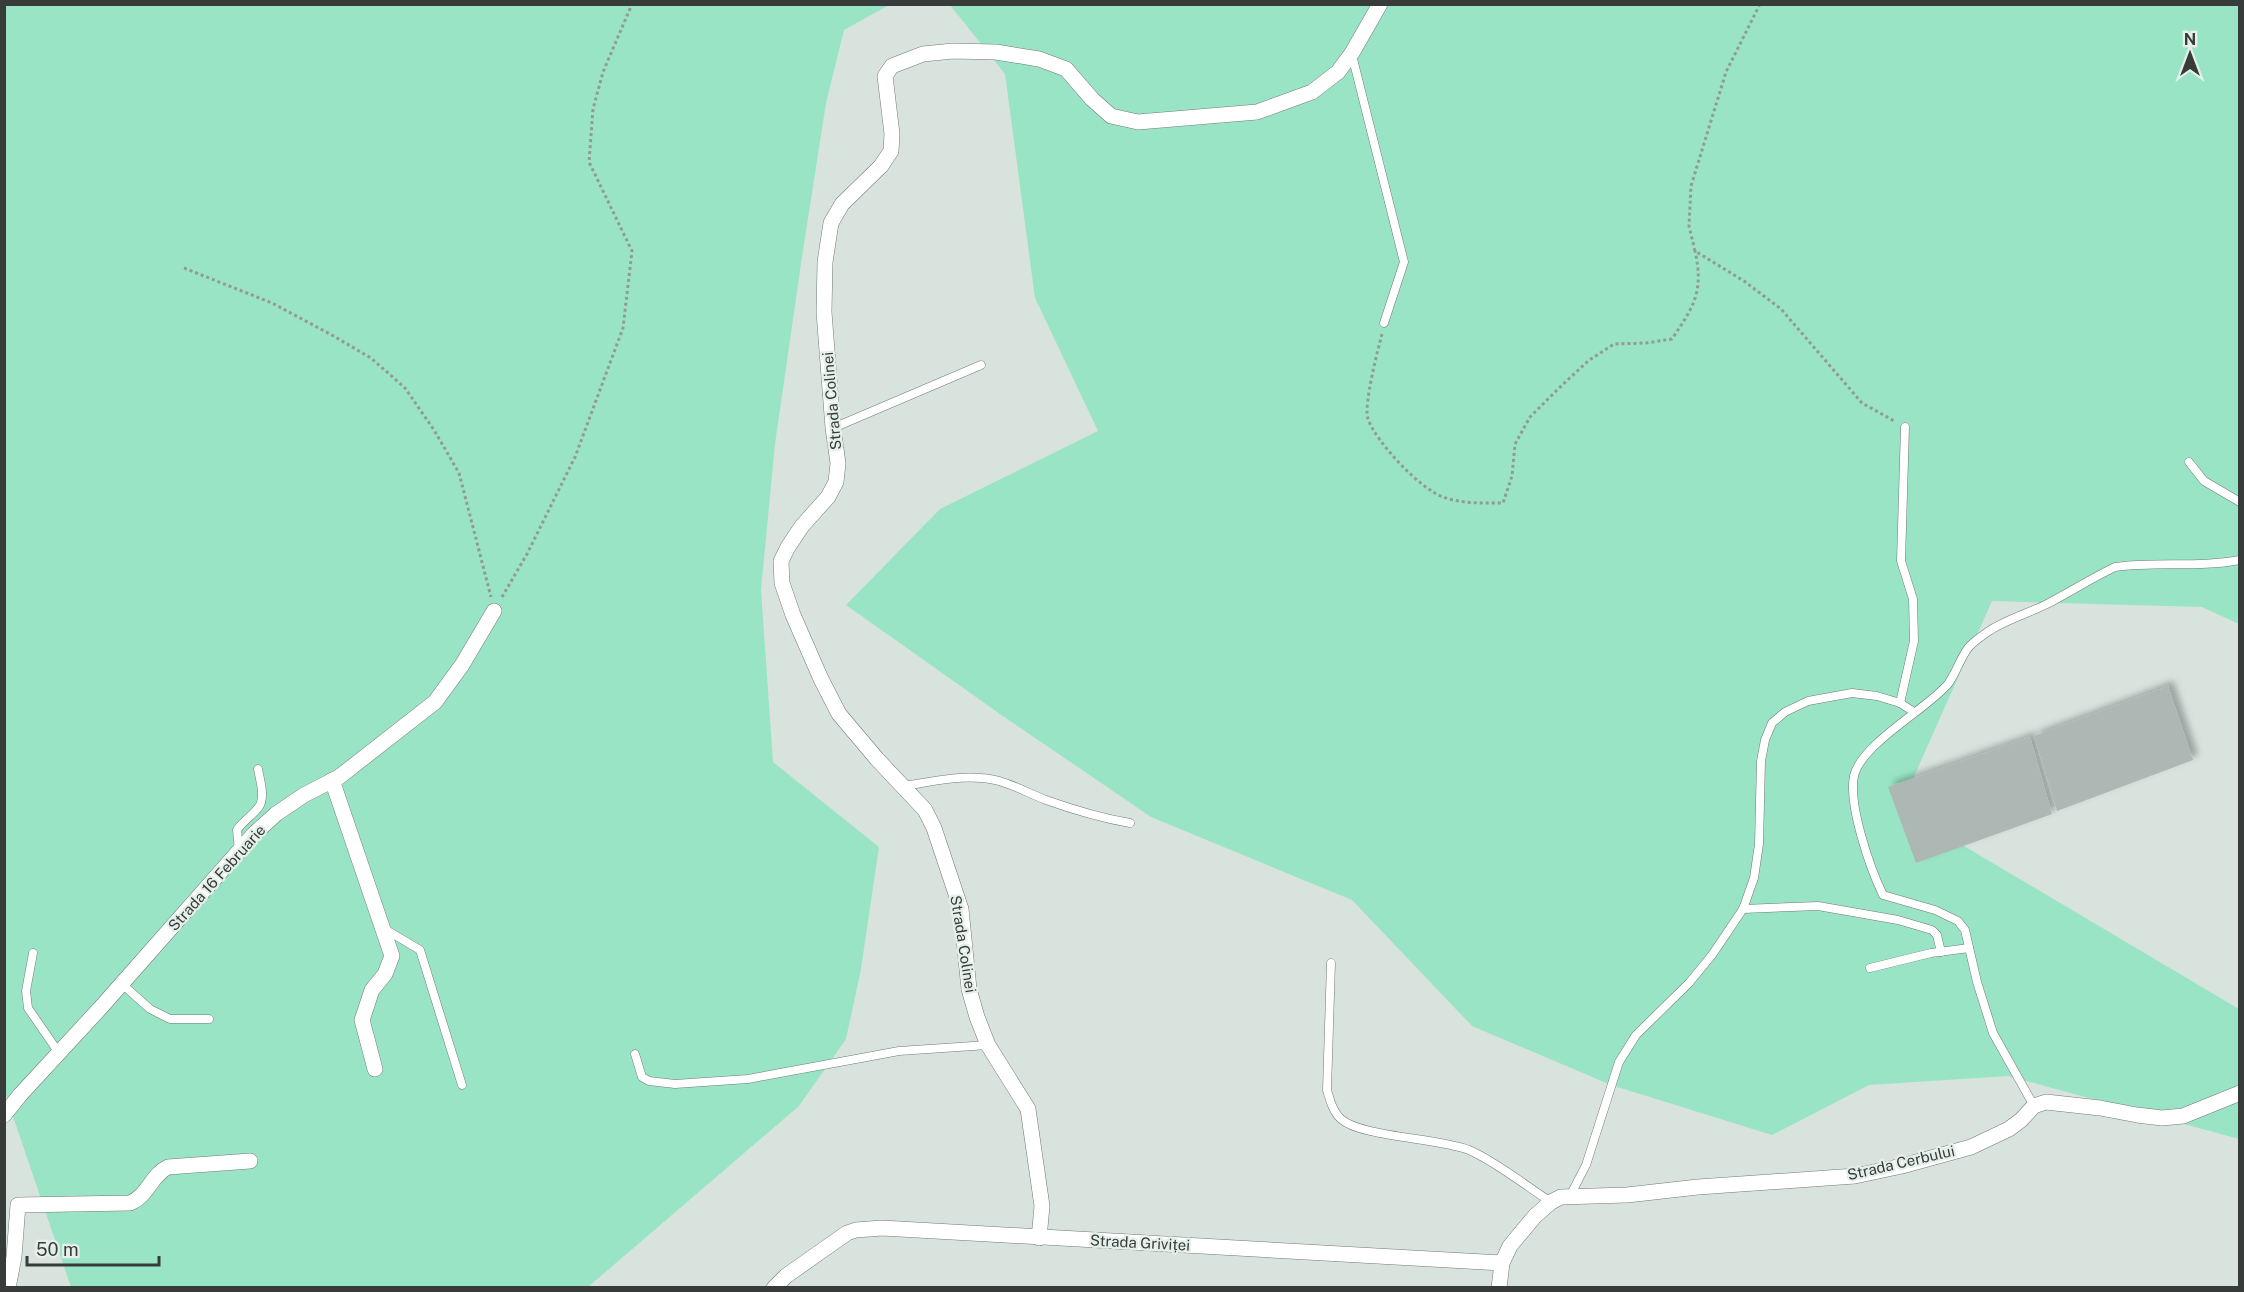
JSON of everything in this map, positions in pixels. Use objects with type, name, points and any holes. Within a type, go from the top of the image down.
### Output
[{"type":"street","name":"Strada Colinei","points":[[1039,1238],[1042,1206],[1028,1109],[988,1044],[977,1017],[969,989],[961,909],[945,859],[925,810],[839,714],[793,615],[782,583],[781,561],[802,526],[828,497],[836,482],[838,463],[824,312],[825,262],[831,223],[842,204],[881,166],[891,151],[892,134],[885,76],[892,66],[924,54],[953,51],[996,52],[1039,59],[1066,69],[1092,99],[1111,116],[1138,122],[1257,112],[1312,92],[1338,72],[1352,53],[1380,4]]},
{"type":"street","name":"Strada 16 Februarie","points":[[4,1115],[254,834],[276,814],[377,749],[435,702],[462,665],[495,611]]},
{"type":"street","points":[[332,780],[392,956],[385,974],[372,990],[362,1020],[375,1069]]},
{"type":"street","points":[[2034,1106],[2046,1102],[2066,1103],[2162,1118],[2183,1116],[2240,1093]]},
{"type":"street","name":"Strada Cerbului","points":[[1502,1263],[1522,1230],[1551,1202],[1570,1196],[1627,1195],[1698,1187],[1844,1177],[1877,1172],[1941,1157],[1971,1147],[2008,1129],[2021,1120],[2034,1106]]},
{"type":"street","points":[[8,1287],[14,1257],[18,1205],[130,1203],[138,1200],[158,1171],[168,1167],[250,1161]]},
{"type":"street","name":"Strada Griviței","points":[[774,1287],[836,1240],[856,1230],[882,1227],[1039,1238],[1502,1263]]},
{"type":"street","points":[[1499,1287],[1502,1263]]},
{"type":"lane","points":[[1352,53],[1404,262],[1384,323]]},
{"type":"lane","points":[[833,428],[981,365]]},
{"type":"lane","points":[[1900,703],[1914,641],[1913,599],[1901,561],[1905,427]]},
{"type":"lane","points":[[2189,462],[2204,481],[2240,502]]},
{"type":"lane","points":[[2034,1106],[1993,1033],[1977,982],[1965,930],[1958,921],[1935,910],[1883,895],[1877,883],[1857,817],[1854,778],[1858,767],[1892,731],[1947,684],[1967,650],[1992,629],[2049,603],[2115,567],[2127,565],[2192,566],[2240,560]]},
{"type":"lane","points":[[1570,1196],[1586,1165],[1619,1062],[1636,1035],[1689,983],[1712,955],[1743,909],[1754,878],[1760,844],[1761,761],[1765,740],[1772,723],[1785,712],[1808,701],[1852,693],[1877,696],[1900,703],[1914,712]]},
{"type":"lane","points":[[239,852],[237,830],[245,819],[260,807],[262,798],[258,769]]},
{"type":"lane","points":[[902,786],[982,777],[1011,784],[1046,800],[1100,818],[1130,823]]},
{"type":"lane","points":[[1743,909],[1818,906],[1898,920],[1932,930],[1937,935],[1941,952]]},
{"type":"lane","points":[[382,928],[420,950],[462,1085]]},
{"type":"lane","points":[[1870,968],[1969,948]]},
{"type":"lane","points":[[33,953],[26,991],[28,1008],[59,1053]]},
{"type":"lane","points":[[1332,963],[1327,1090],[1332,1106],[1341,1119],[1356,1127],[1467,1149],[1551,1202]]},
{"type":"lane","points":[[122,984],[150,1009],[170,1019],[209,1019]]},
{"type":"lane","points":[[635,1054],[642,1077],[649,1081],[675,1084],[770,1076],[899,1051],[988,1044]]},
{"type":"path","points":[[495,611],[527,554],[575,457],[623,328],[632,251],[589,162],[593,110],[603,72],[632,4]]},
{"type":"path","points":[[1384,323],[1371,377],[1367,418],[1393,459],[1442,497],[1472,503],[1503,503],[1512,476],[1515,444],[1530,417],[1588,361],[1614,344],[1672,339],[1693,307],[1700,273],[1689,226],[1691,186],[1726,72],[1760,4]]},
{"type":"path","points":[[1695,251],[1744,281],[1780,309],[1862,403],[1905,427]]},
{"type":"path","points":[[184,268],[272,303],[330,334],[371,358],[405,388],[434,430],[459,473],[495,611]]},
{"type":"green space","points":[[4,5],[889,5],[844,30],[826,103],[775,444],[761,590],[773,762],[879,847],[861,969],[846,1039],[799,1106],[588,1287],[71,1287],[4,1090]]},
{"type":"green space","points":[[950,5],[2239,5],[2239,624],[2202,607],[1992,601],[1900,808],[2239,1009],[2239,1139],[2008,1076],[1869,1085],[1772,1135],[1611,1085],[1472,1026],[1352,900],[1151,817],[846,605],[940,509],[1098,431],[1035,298],[1005,74]]},
{"type":"building","points":[[2168,686],[2193,760],[2057,811],[2034,736]]},
{"type":"building","points":[[2030,737],[2052,814],[1916,863],[1888,787]]}]
